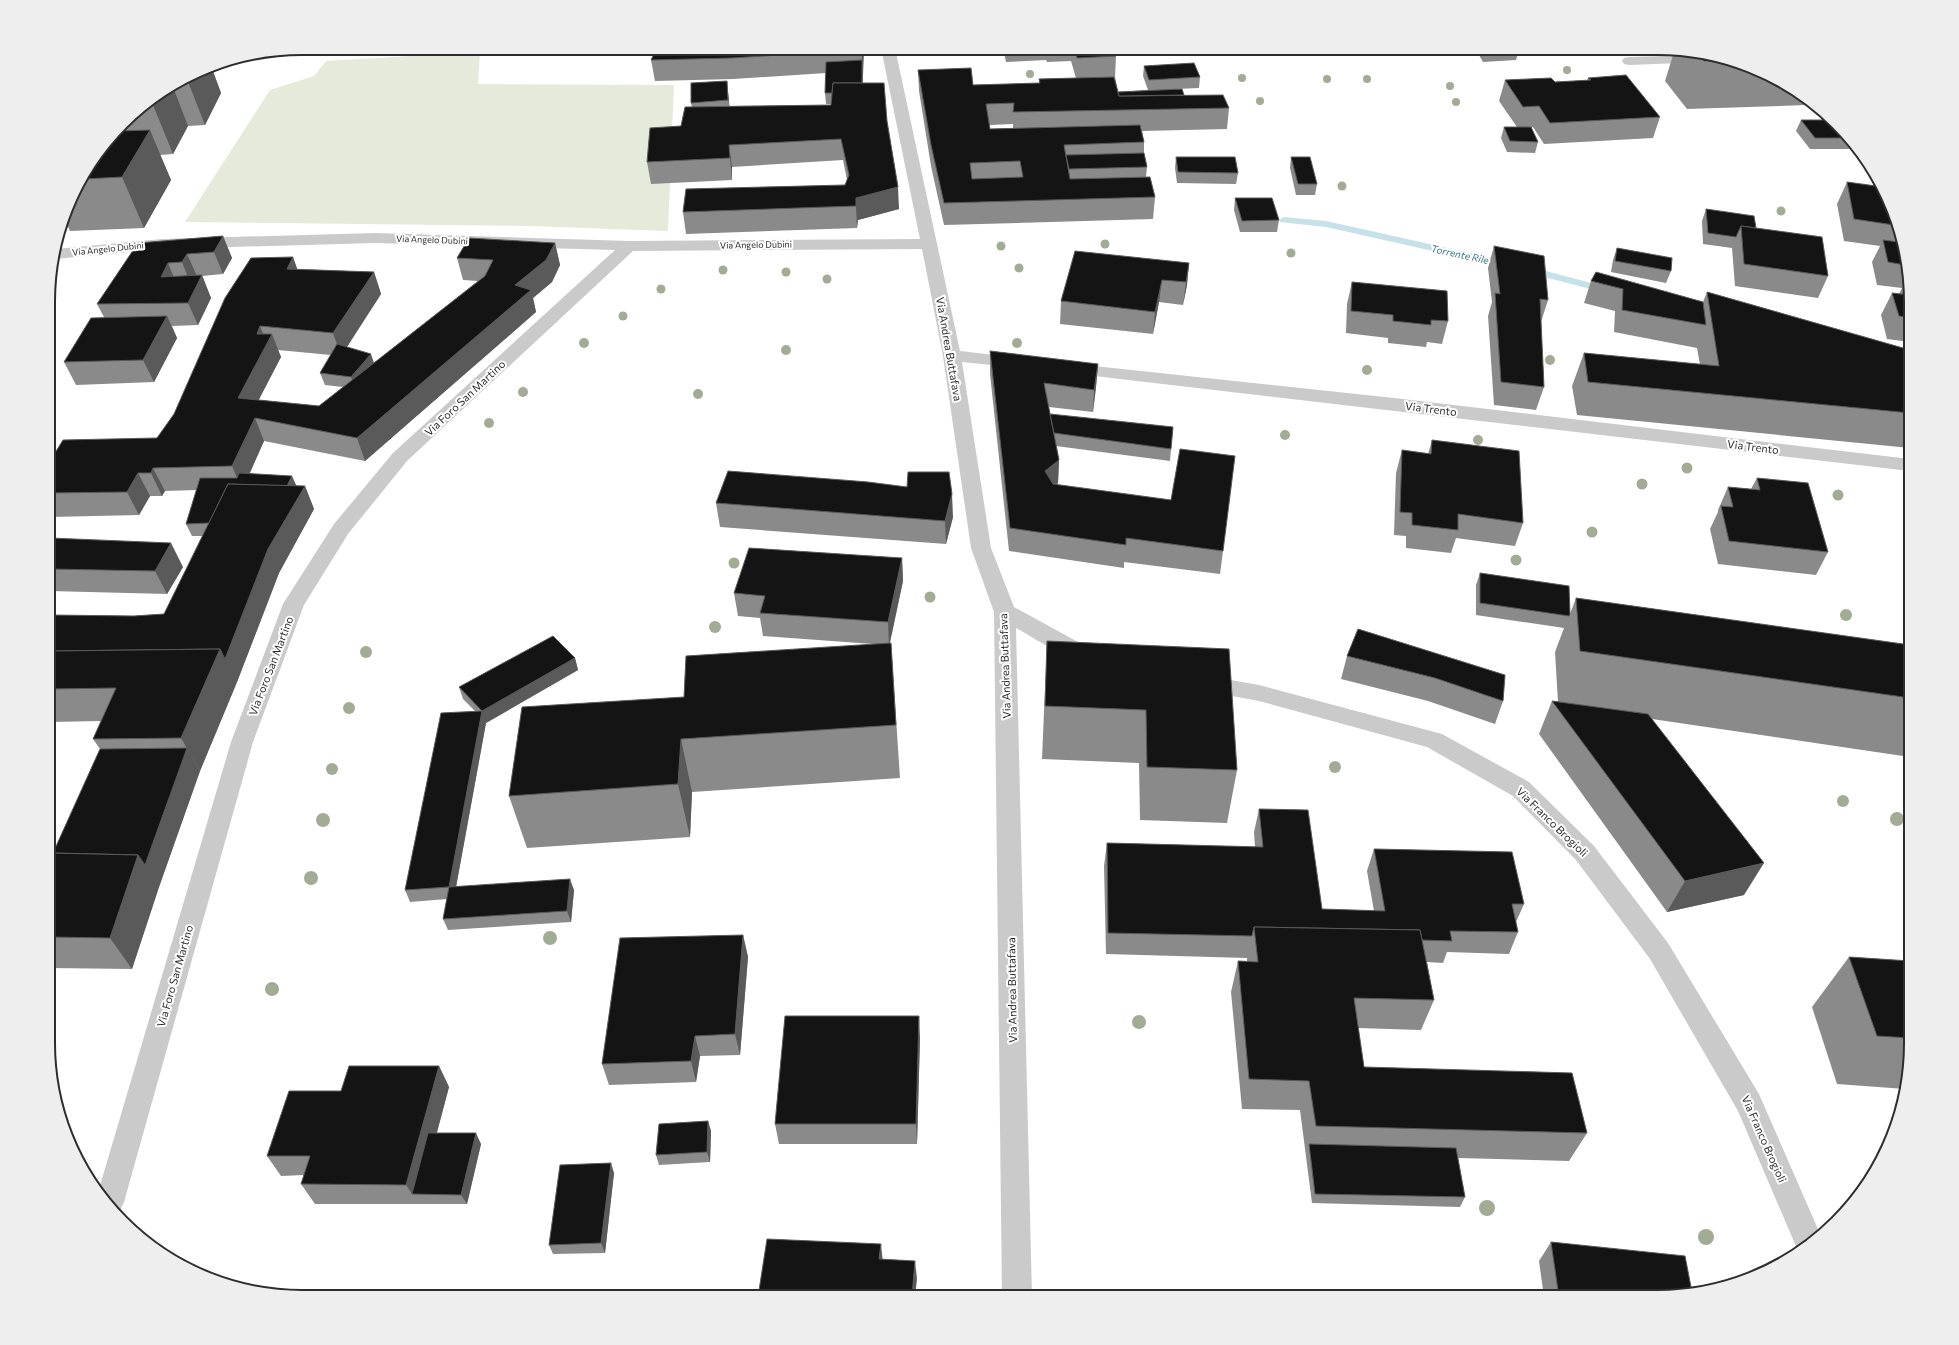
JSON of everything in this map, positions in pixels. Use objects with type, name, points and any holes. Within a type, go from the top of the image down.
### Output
[{"type":"street","name":"Via Andrea Buttafava","points":[[889,55],[952,356],[981,548],[1005,612],[1017,1290]]},
{"type":"street","points":[[1629,61],[1698,59]]},
{"type":"street","name":"Via Angelo Dubini","points":[[60,254],[162,244],[375,238],[629,246],[929,244]]},
{"type":"street","name":"Via Foro San Martino","points":[[111,1199],[242,742],[294,604],[341,529],[400,457],[629,246]]},
{"type":"street","name":"Via Trento","points":[[952,356],[1394,404],[1904,465]]},
{"type":"street","points":[[1005,612],[1070,648],[1106,660]]},
{"type":"street","name":"Via Franco Brogioli","points":[[1182,679],[1260,693],[1434,740],[1522,789],[1585,853],[1659,951],[1749,1103],[1808,1239]]},
{"type":"shaded area","points":[[429,55],[480,55],[478,84],[674,85],[668,231],[531,226],[185,222],[270,90],[314,76],[326,61]]},
{"type":"building","points":[[654,55],[780,55],[731,58],[651,60]]},
{"type":"building","points":[[1076,55],[1116,56],[1077,58]]},
{"type":"building","points":[[862,60],[862,83],[833,83],[832,93],[825,93],[826,62]]},
{"type":"building","points":[[1194,63],[1200,77],[1149,80],[1144,66]]},
{"type":"building","points":[[971,68],[973,85],[1040,83],[1039,79],[1114,77],[1119,96],[1223,95],[1229,108],[1013,112],[1014,103],[986,104],[990,129],[1140,125],[1144,142],[1064,145],[1070,179],[1150,177],[1155,197],[944,203],[931,145],[918,70]],"holes":[[[1020,161],[1023,177],[972,179],[970,163]]]},
{"type":"building","points":[[1626,75],[1660,117],[1550,123],[1539,106],[1523,107],[1505,80],[1551,78],[1555,82],[1591,80],[1588,78]]},
{"type":"building","points":[[727,81],[728,100],[691,103],[691,83]]},
{"type":"building","points":[[833,83],[884,83],[887,121],[898,187],[856,198],[856,206],[683,212],[686,189],[845,185],[849,175],[841,139],[729,145],[730,158],[647,162],[650,128],[681,126],[685,107],[831,105]]},
{"type":"building","points":[[1182,89],[1184,95],[1119,96],[1118,92]]},
{"type":"building","points":[[1801,120],[1824,120],[1842,138],[1815,138]]},
{"type":"building","points":[[1504,127],[1531,127],[1538,142],[1510,141]]},
{"type":"building","points":[[150,130],[122,177],[88,179],[106,152],[123,131]]},
{"type":"building","points":[[1144,153],[1147,167],[1069,169],[1066,155]]},
{"type":"building","points":[[1176,157],[1235,157],[1238,173],[1178,172]]},
{"type":"building","points":[[1291,157],[1310,157],[1317,184],[1298,184]]},
{"type":"building","points":[[1847,182],[1875,186],[1892,225],[1854,219]]},
{"type":"building","points":[[1235,198],[1272,198],[1279,220],[1242,221]]},
{"type":"building","points":[[1706,209],[1754,216],[1756,228],[1741,226],[1736,237],[1708,233]]},
{"type":"building","points":[[1741,226],[1822,237],[1828,276],[1744,264]]},
{"type":"building","points":[[223,236],[214,252],[187,254],[182,262],[168,263],[161,277],[202,275],[188,303],[97,304],[138,243]]},
{"type":"building","points":[[469,238],[555,243],[546,260],[515,285],[531,290],[357,438],[255,418],[232,466],[153,468],[151,473],[138,473],[127,492],[55,493],[55,453],[63,440],[157,438],[174,414],[225,298],[251,258],[293,257],[287,269],[374,272],[333,333],[260,326],[257,334],[272,334],[238,398],[319,406],[485,276],[493,260],[457,258]]},
{"type":"building","points":[[1883,240],[1897,242],[1901,264],[1888,262]]},
{"type":"building","points":[[1494,246],[1544,256],[1548,300],[1540,299],[1544,387],[1501,382],[1495,293],[1500,294]]},
{"type":"building","points":[[1617,248],[1672,258],[1671,271],[1615,261]]},
{"type":"building","points":[[1075,251],[1189,263],[1186,282],[1162,280],[1155,312],[1061,301]]},
{"type":"building","points":[[1596,272],[1703,302],[1706,325],[1622,310],[1623,289],[1591,281]]},
{"type":"building","points":[[1352,282],[1447,291],[1448,321],[1431,320],[1431,325],[1393,321],[1393,315],[1351,311]]},
{"type":"building","points":[[1707,292],[1904,348],[1904,412],[1588,382],[1584,353],[1719,366]]},
{"type":"building","points":[[1892,293],[1904,294],[1904,317],[1899,316]]},
{"type":"building","points":[[167,316],[143,360],[64,362],[91,318]]},
{"type":"building","points":[[337,344],[371,354],[351,377],[320,373]]},
{"type":"building","points":[[990,351],[1098,364],[1094,390],[1044,383],[1059,460],[1045,471],[1053,484],[1171,500],[1180,449],[1235,456],[1223,551],[1126,538],[1126,545],[1010,528]]},
{"type":"building","points":[[1050,414],[1173,427],[1171,449],[1054,433]]},
{"type":"building","points":[[1432,440],[1519,451],[1523,523],[1458,514],[1458,530],[1412,525],[1412,513],[1400,512],[1402,450],[1431,454]]},
{"type":"building","points":[[728,471],[868,482],[907,487],[908,472],[949,472],[952,494],[945,521],[716,503]]},
{"type":"building","points":[[239,473],[292,476],[287,486],[228,484],[209,523],[186,524],[200,478],[237,478]]},
{"type":"building","points":[[1757,478],[1808,483],[1828,552],[1729,541],[1721,506],[1733,507],[1728,487],[1760,490]]},
{"type":"building","points":[[228,484],[305,486],[268,549],[225,659],[220,649],[55,651],[55,615],[134,616],[164,614]]},
{"type":"building","points":[[55,538],[171,543],[155,571],[55,569]]},
{"type":"building","points":[[749,548],[902,558],[888,622],[760,613],[765,596],[734,593]]},
{"type":"building","points":[[1480,573],[1569,586],[1570,614],[1569,616],[1480,603]]},
{"type":"building","points":[[1576,598],[1904,644],[1904,697],[1580,651]]},
{"type":"building","points":[[1358,629],[1505,675],[1503,701],[1435,678],[1347,656]]},
{"type":"building","points":[[553,636],[575,658],[482,711],[459,687]]},
{"type":"building","points":[[1047,641],[1229,649],[1237,770],[1147,767],[1146,710],[1045,706]]},
{"type":"building","points":[[891,643],[896,725],[681,739],[678,784],[509,796],[522,707],[684,697],[686,656]]},
{"type":"building","points":[[220,649],[181,738],[93,739],[116,688],[55,689],[55,651]]},
{"type":"building","points":[[1552,701],[1648,714],[1764,863],[1685,881]]},
{"type":"building","points":[[482,711],[449,887],[405,890],[441,713]]},
{"type":"building","points":[[187,748],[145,865],[138,855],[55,853],[55,849],[100,749]]},
{"type":"building","points":[[1259,809],[1308,810],[1322,909],[1385,911],[1374,849],[1512,852],[1524,904],[1512,904],[1518,932],[1450,931],[1452,941],[1422,940],[1420,930],[1254,927],[1252,936],[1108,933],[1107,843],[1263,847]]},
{"type":"building","points":[[55,853],[138,855],[110,938],[55,937]]},
{"type":"building","points":[[570,879],[567,911],[443,919],[449,887]]},
{"type":"building","points":[[1254,927],[1420,930],[1434,1000],[1354,998],[1364,1067],[1572,1073],[1587,1133],[1316,1126],[1309,1081],[1249,1079],[1238,961],[1258,962]]},
{"type":"building","points":[[743,935],[735,1034],[695,1036],[691,1061],[602,1064],[620,938]]},
{"type":"building","points":[[1849,957],[1904,961],[1904,1038],[1877,1036]]},
{"type":"building","points":[[785,1016],[919,1016],[916,1124],[775,1124]]},
{"type":"building","points":[[349,1066],[439,1066],[406,1185],[301,1184],[310,1156],[267,1156],[289,1091],[341,1091]]},
{"type":"building","points":[[708,1121],[707,1152],[656,1155],[659,1124]]},
{"type":"building","points":[[428,1133],[476,1133],[461,1195],[412,1194]]},
{"type":"building","points":[[1309,1144],[1456,1148],[1465,1197],[1315,1194]]},
{"type":"building","points":[[611,1163],[601,1243],[549,1245],[560,1165]]},
{"type":"building","points":[[767,1239],[881,1244],[879,1259],[915,1261],[913,1290],[759,1290]]},
{"type":"building","points":[[1551,1242],[1685,1256],[1691,1288],[1657,1290],[1558,1290]]},
{"type":"waterway","name":"Torrente Rile","points":[[1284,220],[1326,224],[1515,266],[1610,291]]}]
